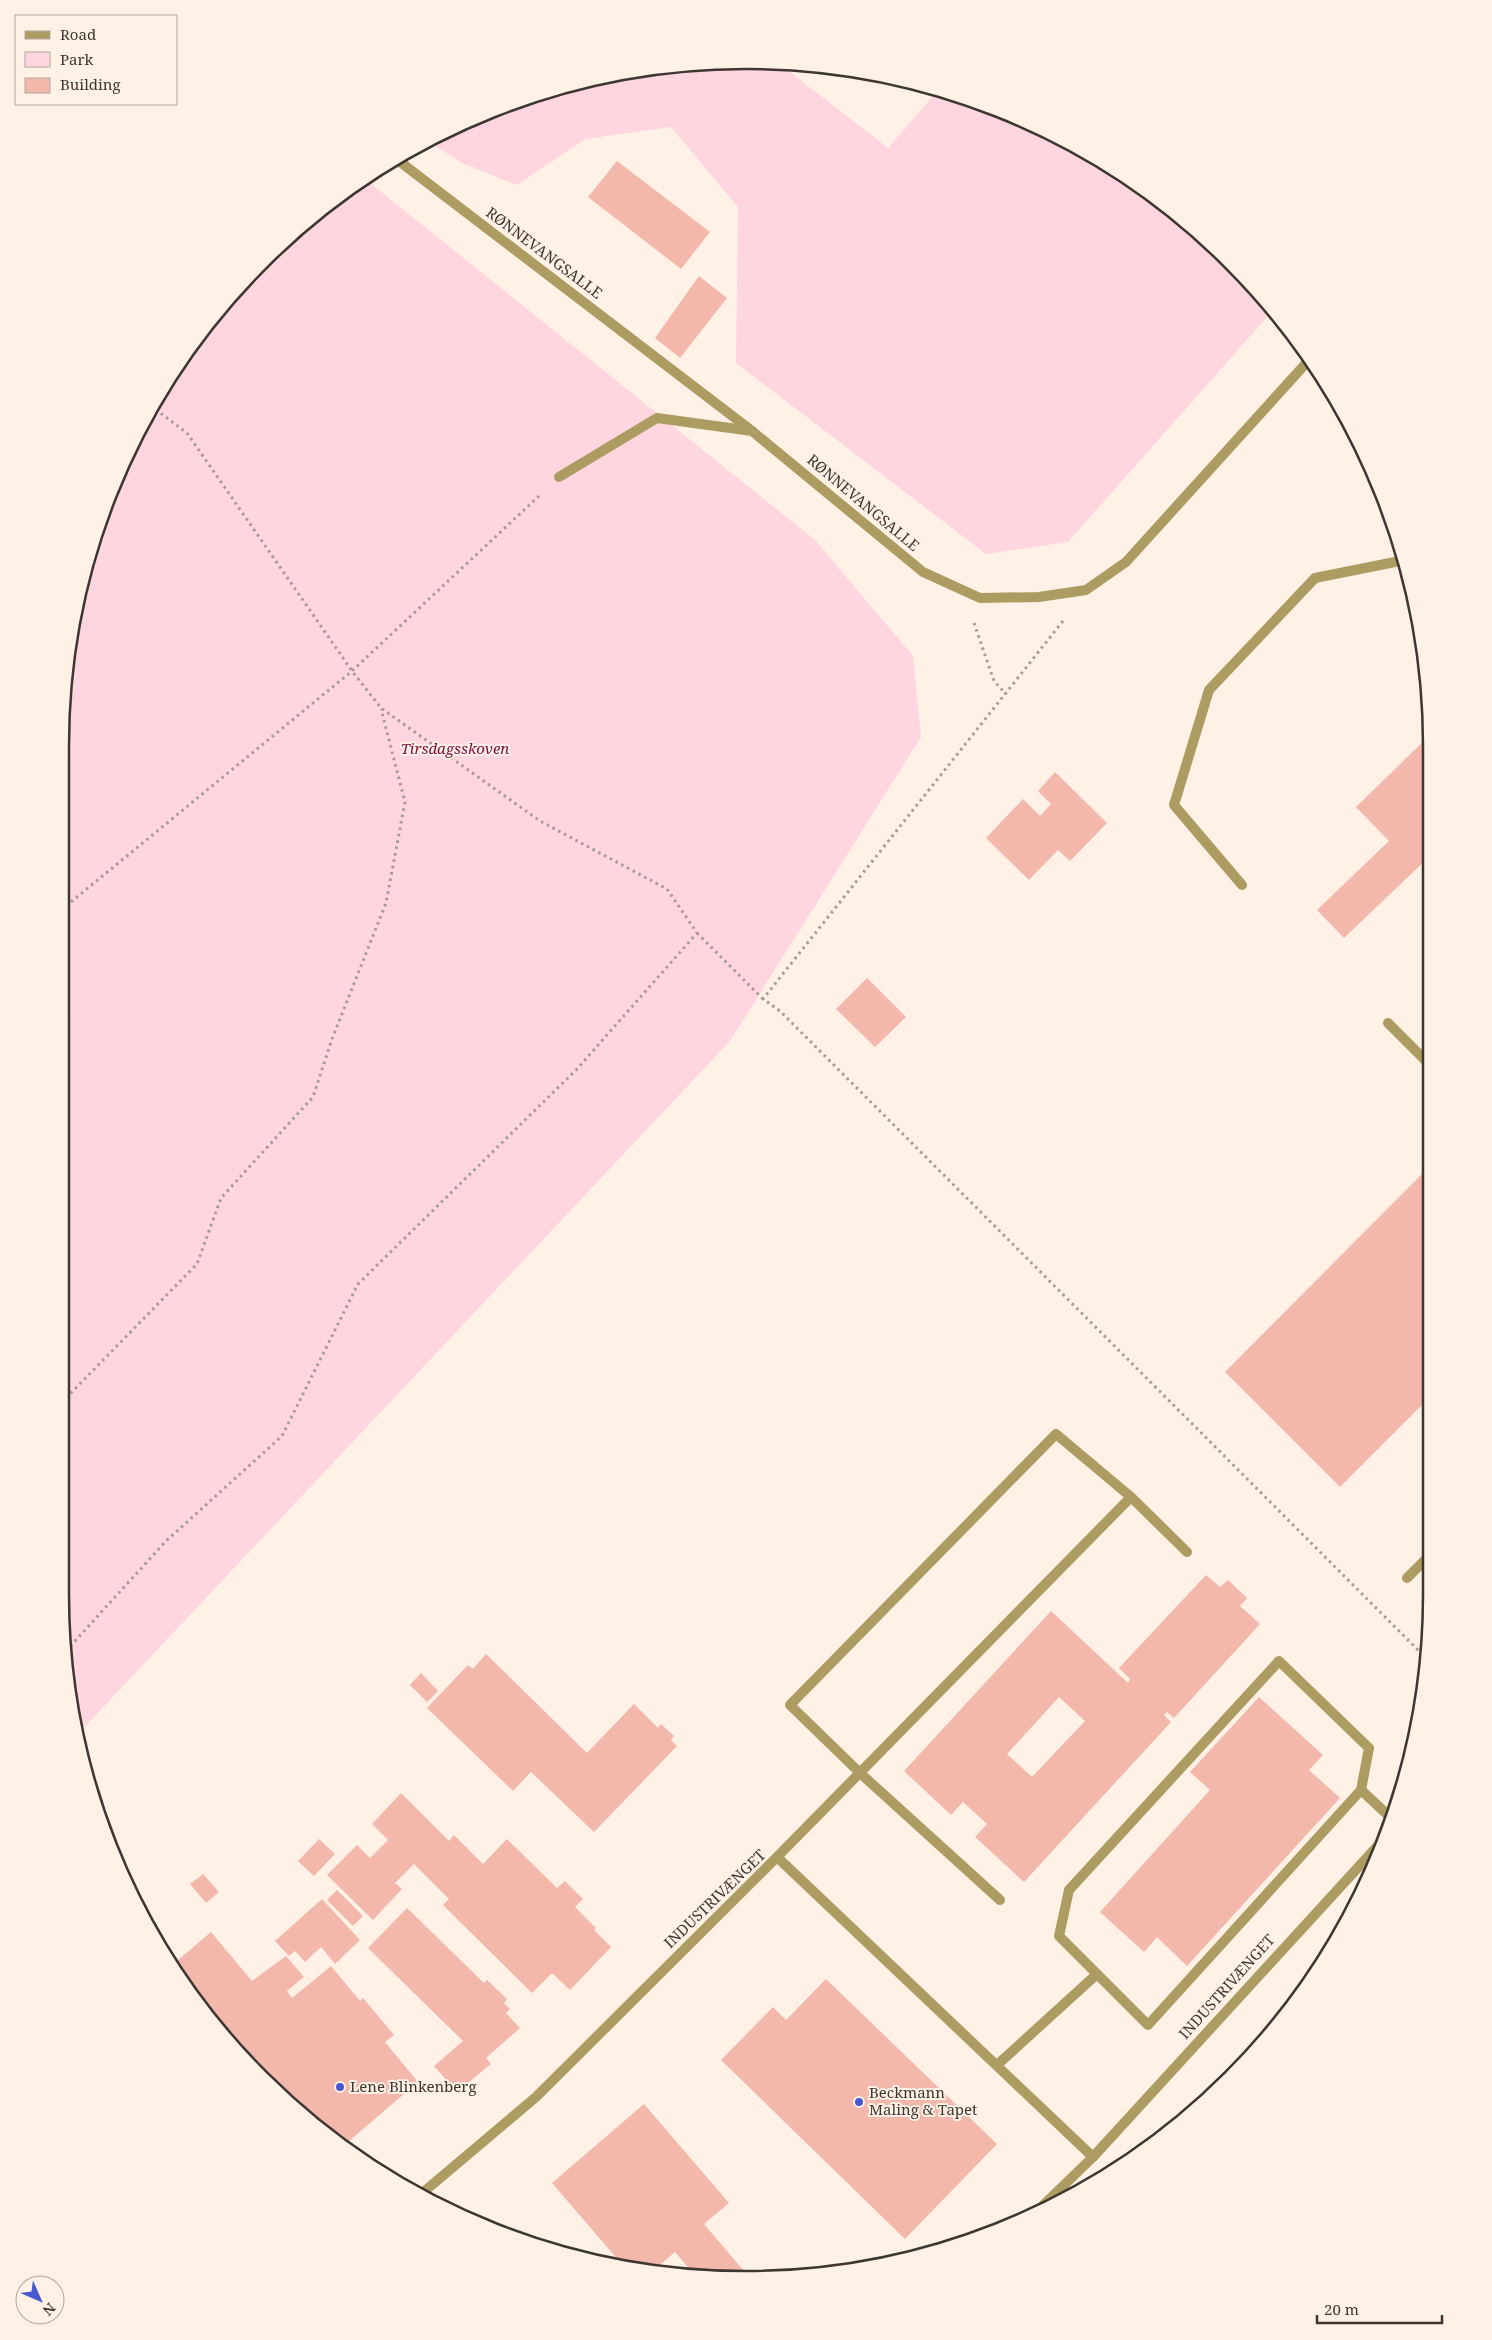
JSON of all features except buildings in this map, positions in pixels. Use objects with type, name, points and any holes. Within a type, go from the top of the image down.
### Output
[{"type":"street","name":"RØNNEVANGSALLE","points":[[401,163],[752,431],[923,572],[980,598],[1039,597],[1086,590],[1126,562],[1305,364]]},
{"type":"street","points":[[559,477],[657,418],[752,431]]},
{"type":"street","points":[[1242,885],[1174,805],[1209,690],[1315,578],[1397,562]]},
{"type":"street","points":[[1388,1022],[1423,1058]]},
{"type":"street","points":[[1000,1900],[860,1773],[790,1705],[1056,1434],[1131,1497],[1187,1552]]},
{"type":"street","points":[[777,1857],[1131,1497]]},
{"type":"street","points":[[1407,1578],[1423,1562]]},
{"type":"street","points":[[1279,1661],[1369,1748],[1362,1790],[1148,2025],[1097,1974],[1059,1936],[1069,1890],[1279,1661]]},
{"type":"street","points":[[1362,1790],[1386,1814]]},
{"type":"street","name":"INDUSTRIVÆNGET","points":[[1059,2194],[1372,1852]]},
{"type":"street","name":"INDUSTRIVÆNGET","points":[[425,2190],[536,2097],[777,1857],[1094,2158]]},
{"type":"street","points":[[997,2066],[1097,1974]]},
{"type":"path","points":[[157,411],[187,433],[352,671],[381,708],[540,821],[667,889],[697,932],[763,999],[780,1011],[1420,1652]]},
{"type":"path","points":[[69,904],[352,671],[559,477]]},
{"type":"path","points":[[962,590],[994,680],[1006,694]]},
{"type":"path","points":[[763,999],[1006,694],[1086,590]]},
{"type":"path","points":[[69,1395],[197,1264],[222,1198],[313,1097],[332,1039],[386,903],[405,802],[381,708]]},
{"type":"path","points":[[71,1646],[166,1541],[282,1436],[358,1284],[577,1069],[697,932]]},
{"type":"green space","points":[[702,70],[787,70],[888,148],[933,96],[1005,120],[1085,159],[1122,183],[1193,237],[1225,267],[1268,315],[1068,542],[986,554],[736,363],[738,207],[671,127],[585,139],[517,185],[462,163],[434,145],[487,120],[528,105],[614,82],[658,75]]},
{"type":"green space","name":"Tirsdagsskoven","points":[[370,183],[815,540],[913,656],[921,737],[730,1041],[83,1729],[70,1638],[69,1594],[69,746],[70,702],[82,614],[92,571],[120,487],[159,407],[183,370],[237,299],[267,267],[299,237]]},
{"type":"place","name":"Lene Blinkenberg","points":[[340,2087]]},
{"type":"place","name":"Beckmann Maling & Tapet","points":[[859,2102]]}]
